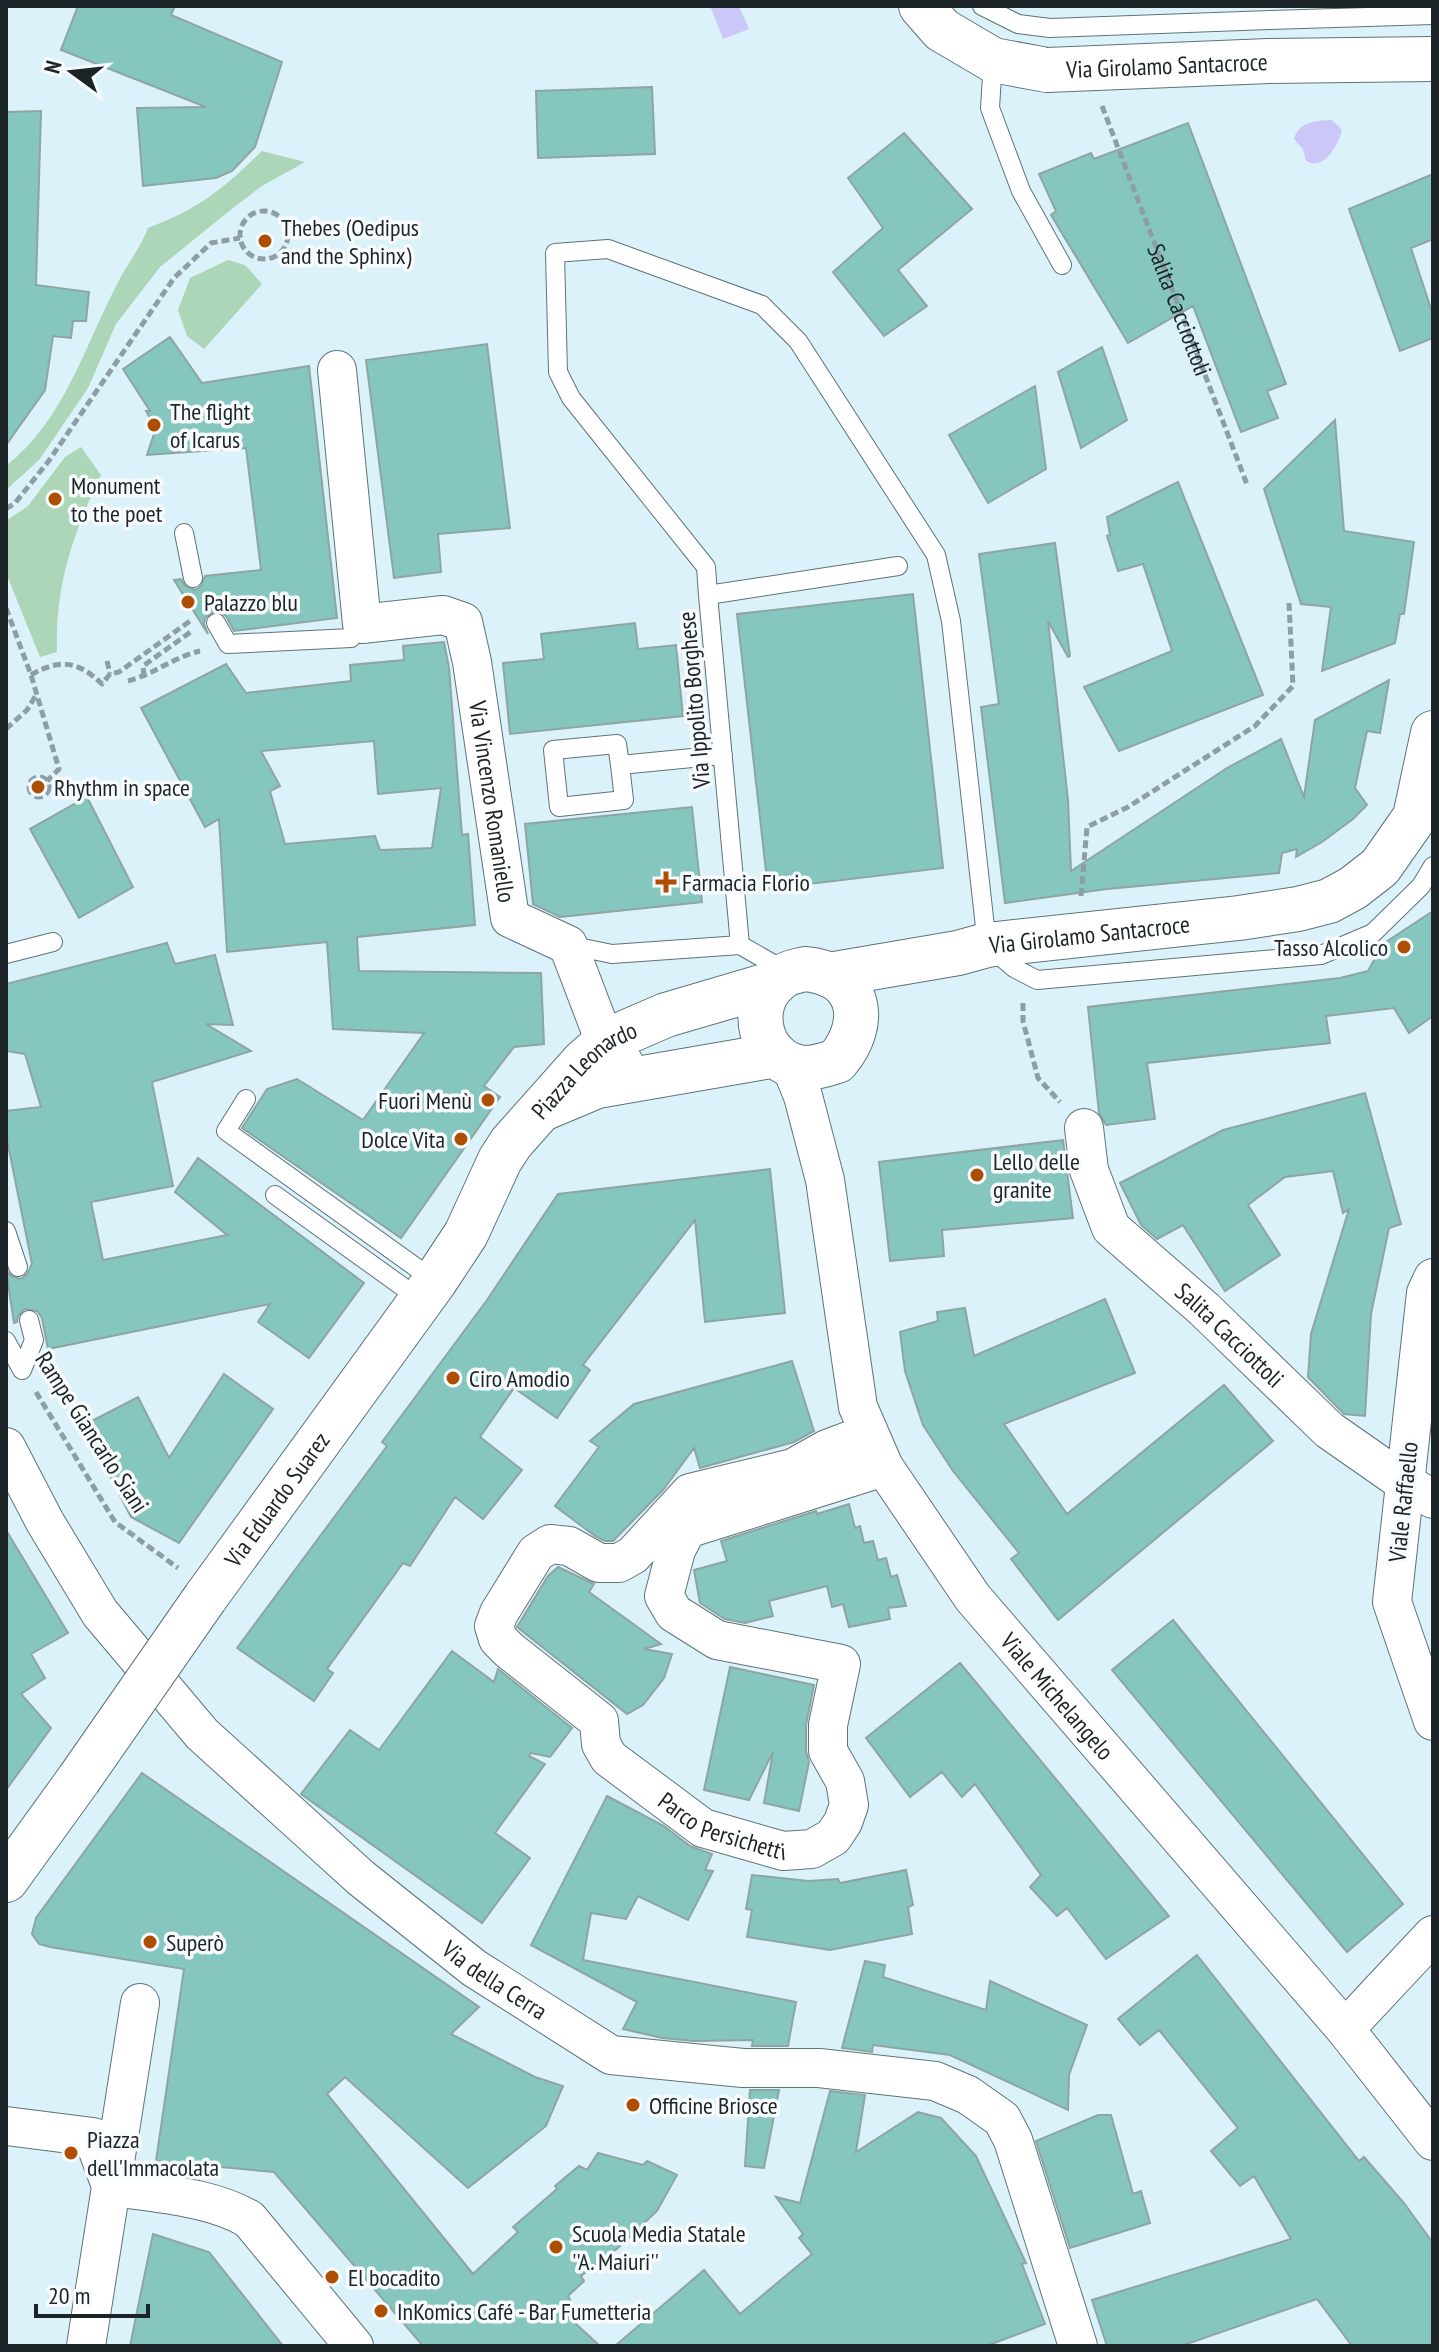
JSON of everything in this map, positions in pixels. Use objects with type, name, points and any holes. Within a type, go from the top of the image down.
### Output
[{"type":"street","name":"Via Girolamo Santacroce","points":[[921,6],[942,30],[993,60],[1048,49],[1270,40],[1433,59]]},
{"type":"street","points":[[337,370],[362,624]]},
{"type":"street","name":"Via Vincenzo Romaniello","points":[[362,624],[443,615],[463,622],[475,677],[510,918],[568,945]]},
{"type":"street","name":"Via Girolamo Santacroce","points":[[972,949],[1239,918],[1329,901],[1353,888],[1380,867],[1415,817],[1433,733]]},
{"type":"street","points":[[568,945],[600,1029],[636,1080]]},
{"type":"street","points":[[856,1009],[872,985],[972,949]]},
{"type":"street","name":"Piazza Leonardo","points":[[537,1112],[608,1040],[666,1015],[798,977],[972,949]]},
{"type":"street","points":[[798,977],[847,988],[856,1009],[854,1038],[837,1061],[828,1108],[825,1180],[803,1096],[783,1060],[763,1039],[759,1023],[767,990],[798,977]]},
{"type":"street","name":"Piazza Leonardo","points":[[537,1112],[597,1086],[783,1060],[807,1068],[837,1061]]},
{"type":"street","name":"Via Eduardo Suarez","points":[[6,1880],[79,1779],[194,1584],[428,1291],[466,1234],[500,1160],[537,1112]]},
{"type":"street","name":"Salita Cacciottoli","points":[[1084,1128],[1089,1170],[1111,1228],[1204,1309],[1329,1430],[1419,1491]]},
{"type":"street","name":"Viale Michelangelo","points":[[825,1180],[858,1407],[867,1434],[884,1467],[973,1598],[1345,2029],[1433,2141]]},
{"type":"street","name":"Viale Raffaello","points":[[1433,1278],[1426,1293],[1419,1491],[1392,1602],[1433,1721]]},
{"type":"street","name":"Parco Persichetti","points":[[867,1434],[827,1449],[793,1468],[690,1493],[633,1555],[619,1563],[599,1563],[569,1546],[550,1544],[536,1553],[499,1613],[494,1626],[498,1639],[599,1721],[601,1744],[609,1758],[703,1828],[783,1851],[812,1849],[833,1837],[849,1805],[845,1781],[828,1751],[828,1725],[841,1664],[717,1640],[674,1613],[664,1596],[676,1550],[687,1529],[884,1467]]},
{"type":"street","name":"Via della Cerra","points":[[6,1447],[45,1522],[100,1613],[202,1734],[361,1878],[474,1968],[611,2055],[743,2068],[819,2068],[935,2081],[968,2095],[1002,2119],[1013,2140],[1078,2346]]},
{"type":"street","points":[[1345,2029],[1433,1935]]},
{"type":"street","points":[[86,2346],[140,2003]]},
{"type":"street","points":[[6,2126],[93,2137],[111,2186]]},
{"type":"street","points":[[111,2186],[208,2203],[249,2219],[354,2346]]},
{"type":"lane","name":"Via Girolamo Santacroce","points":[[982,6],[1018,24],[1048,49]]},
{"type":"lane","name":"Via Girolamo Santacroce","points":[[1270,40],[1433,15]]},
{"type":"lane","points":[[993,60],[990,108],[1021,191],[1062,265]]},
{"type":"lane","points":[[708,595],[706,567],[571,398],[558,372],[555,253],[608,249],[762,305],[798,341],[936,555],[951,621],[972,949]]},
{"type":"lane","points":[[184,533],[193,578]]},
{"type":"lane","name":"Via Ippolito Borghese","points":[[740,945],[708,595],[898,566]]},
{"type":"lane","name":"Via Vincenzo Romaniello","points":[[216,623],[228,644],[351,638],[362,624]]},
{"type":"lane","points":[[617,744],[620,765],[624,800],[559,807],[553,750],[617,744]]},
{"type":"lane","points":[[620,765],[723,755]]},
{"type":"lane","name":"Via Girolamo Santacroce","points":[[972,949],[1037,980],[1321,955],[1373,933],[1421,886],[1433,866]]},
{"type":"lane","points":[[6,954],[53,942]]},
{"type":"lane","points":[[568,945],[612,954],[740,945],[798,977]]},
{"type":"lane","points":[[246,1099],[226,1131],[428,1291]]},
{"type":"lane","points":[[275,1195],[428,1291]]},
{"type":"lane","points":[[6,1231],[18,1267]]},
{"type":"lane","points":[[22,1370],[34,1340],[29,1320]]},
{"type":"lane","name":"Rampe Giancarlo Siani","points":[[6,1341],[22,1370]]},
{"type":"path","name":"Salita Cacciottoli","points":[[1112,131],[1248,487]]},
{"type":"path","points":[[268,210],[282,217],[289,231],[286,246],[275,256],[261,259],[247,252],[240,238],[243,223],[254,213],[268,210]]},
{"type":"path","points":[[6,509],[15,503],[48,462],[174,278],[211,243],[240,238]]},
{"type":"path","points":[[1081,905],[1087,827],[1128,807],[1255,726],[1293,686],[1289,603]]},
{"type":"path","points":[[6,608],[31,675],[59,769],[47,781]]},
{"type":"path","points":[[31,675],[59,663],[75,665],[89,671],[102,684],[110,674],[119,672],[190,620]]},
{"type":"path","points":[[144,676],[143,666],[178,640]]},
{"type":"path","points":[[128,681],[144,676],[181,655]]},
{"type":"path","points":[[107,661],[110,674]]},
{"type":"path","points":[[6,729],[27,710],[36,694]]},
{"type":"path","points":[[41,777],[47,781],[49,787],[43,797],[30,795],[29,782],[41,777]]},
{"type":"path","points":[[1022,990],[1023,1021],[1038,1078]]},
{"type":"path","name":"Rampe Giancarlo Siani","points":[[22,1370],[115,1522],[194,1584]]},
{"type":"green space","points":[[262,151],[305,162],[262,186],[160,267],[116,324],[88,388],[39,460],[6,490],[6,466],[26,448],[57,407],[148,228],[210,196]]},
{"type":"green space","points":[[228,260],[245,265],[262,284],[204,349],[187,336],[178,310],[190,278]]},
{"type":"green space","points":[[81,447],[101,475],[68,560],[59,604],[57,652],[40,657],[6,573],[6,521],[28,506],[65,457]]},
{"type":"shaded area","points":[[710,6],[739,6],[749,29],[723,39]]},
{"type":"shaded area","points":[[1332,120],[1342,130],[1334,149],[1325,160],[1306,161],[1303,149],[1294,139],[1296,133],[1309,123]]},
{"type":"building","points":[[78,6],[175,6],[171,15],[282,62],[255,147],[232,171],[216,178],[143,186],[137,108],[206,107],[61,50]]},
{"type":"building","points":[[652,87],[655,154],[538,158],[536,91]]},
{"type":"building","points":[[41,111],[36,285],[89,292],[86,321],[73,321],[71,338],[53,336],[45,390],[6,445],[6,112]]},
{"type":"building","points":[[1188,123],[1286,384],[1267,391],[1278,418],[1241,432],[1193,306],[1128,343],[1051,215],[1056,211],[1039,174],[1091,153],[1094,159]]},
{"type":"building","points":[[904,133],[972,209],[898,270],[927,306],[884,336],[833,272],[883,228],[848,178]]},
{"type":"building","points":[[1433,174],[1433,239],[1411,248],[1433,315],[1433,338],[1400,351],[1349,209]]},
{"type":"building","points":[[170,337],[202,383],[309,366],[337,618],[234,631],[226,616],[215,611],[205,618],[208,634],[174,580],[181,579],[185,586],[195,590],[201,586],[205,576],[261,570],[246,448],[147,455],[156,428],[146,411],[150,411],[123,369]]},
{"type":"building","points":[[487,344],[510,528],[438,534],[441,572],[394,578],[366,360]]},
{"type":"building","points":[[1102,347],[1127,420],[1081,448],[1058,372]]},
{"type":"building","points":[[1035,386],[1046,469],[988,503],[949,435]]},
{"type":"building","points":[[1335,420],[1344,531],[1414,542],[1404,614],[1400,614],[1395,643],[1322,671],[1331,607],[1301,604],[1264,489]]},
{"type":"building","points":[[1178,482],[1263,695],[1119,751],[1084,687],[1172,651],[1143,564],[1118,571],[1107,536],[1110,535],[1107,517]]},
{"type":"building","points":[[1055,543],[1070,656],[1048,621],[1068,800],[1071,871],[1227,768],[1281,739],[1304,797],[1315,720],[1389,680],[1380,733],[1367,731],[1355,788],[1367,805],[1322,842],[1296,857],[1297,849],[1282,853],[1279,873],[1107,889],[1005,903],[981,707],[999,704],[979,554]]},
{"type":"building","points":[[913,594],[943,868],[768,889],[737,614]]},
{"type":"building","points":[[635,623],[638,649],[676,645],[683,716],[510,734],[503,663],[544,659],[541,634]]},
{"type":"building","points":[[444,642],[449,668],[462,835],[468,834],[475,925],[357,937],[359,971],[541,973],[544,1044],[514,1047],[484,1086],[500,1097],[401,1238],[242,1128],[267,1089],[297,1079],[363,1120],[424,1033],[333,1029],[327,942],[227,952],[219,819],[205,827],[141,708],[226,664],[246,693],[351,681],[350,665],[404,660],[403,646]],"holes":[[[374,741],[378,794],[441,788],[432,848],[380,850],[375,836],[285,844],[270,791],[280,786],[261,751]]]},
{"type":"building","points":[[87,797],[133,887],[79,918],[30,829]]},
{"type":"building","points":[[692,807],[702,902],[560,917],[533,904],[525,824]]},
{"type":"building","points":[[1433,911],[1433,1016],[1409,1033],[1394,1008],[1326,1016],[1330,1043],[1147,1063],[1155,1119],[1106,1125],[1099,1113],[1088,1007],[1340,978],[1368,971],[1383,944]]},
{"type":"building","points":[[167,943],[175,964],[215,955],[233,1025],[206,1024],[251,1051],[152,1082],[173,1186],[91,1202],[103,1260],[227,1235],[175,1192],[198,1158],[364,1283],[309,1358],[258,1322],[270,1304],[48,1349],[42,1318],[37,1311],[25,1309],[14,1323],[6,1270],[11,1276],[21,1279],[32,1264],[6,1135],[6,1111],[41,1107],[25,1054],[6,1051],[6,984]]},
{"type":"building","points":[[1365,1093],[1401,1224],[1389,1228],[1371,1314],[1365,1416],[1344,1414],[1308,1377],[1311,1334],[1349,1209],[1343,1213],[1333,1171],[1285,1177],[1248,1205],[1280,1255],[1225,1291],[1183,1225],[1157,1239],[1141,1225],[1120,1183],[1223,1130]]},
{"type":"building","points":[[1063,1140],[1073,1218],[942,1230],[944,1256],[890,1261],[879,1162]]},
{"type":"building","points":[[770,1169],[785,1313],[705,1322],[695,1220],[583,1365],[590,1370],[557,1418],[514,1388],[480,1437],[522,1470],[483,1519],[455,1497],[410,1566],[403,1563],[327,1669],[333,1673],[314,1701],[237,1648],[387,1446],[382,1442],[487,1300],[558,1194]]},
{"type":"building","points":[[1105,1299],[1135,1373],[1004,1424],[1067,1514],[1224,1385],[1273,1441],[1058,1620],[1011,1559],[1019,1553],[953,1471],[923,1425],[905,1371],[900,1332],[938,1321],[937,1312],[965,1308],[974,1356]]},
{"type":"building","points":[[792,1361],[814,1431],[794,1442],[700,1468],[694,1448],[663,1490],[613,1541],[595,1536],[555,1506],[599,1447],[590,1441],[634,1404]]},
{"type":"building","points":[[224,1374],[273,1409],[179,1543],[131,1517],[84,1425],[138,1397],[169,1458]]},
{"type":"building","points":[[849,1504],[855,1528],[860,1526],[864,1543],[873,1541],[878,1560],[886,1558],[891,1577],[897,1575],[906,1606],[888,1608],[890,1619],[849,1627],[843,1604],[832,1607],[827,1586],[769,1601],[773,1616],[745,1623],[725,1619],[700,1603],[694,1570],[727,1561],[721,1541],[816,1511],[817,1514]]},
{"type":"building","points":[[6,1530],[68,1633],[31,1654],[45,1678],[21,1694],[51,1728],[6,1790]]},
{"type":"building","points":[[558,1567],[594,1584],[589,1592],[661,1644],[644,1649],[672,1654],[664,1678],[643,1705],[627,1714],[517,1627],[548,1576]]},
{"type":"building","points":[[1173,1620],[1403,1904],[1347,1952],[1112,1670]]},
{"type":"building","points":[[452,1651],[494,1682],[498,1669],[572,1728],[550,1757],[531,1753],[529,1756],[545,1764],[495,1833],[530,1858],[482,1923],[301,1794],[350,1730],[379,1750]]},
{"type":"building","points":[[960,1663],[1169,1916],[1106,1959],[1067,1908],[1057,1916],[1030,1887],[1041,1875],[975,1784],[962,1797],[942,1772],[910,1797],[866,1738]]},
{"type":"building","points":[[730,1667],[814,1685],[806,1725],[809,1762],[799,1811],[764,1803],[773,1752],[749,1800],[704,1790]]},
{"type":"building","points":[[142,1773],[479,2007],[451,2034],[535,2077],[563,2086],[546,2126],[468,2188],[345,2077],[327,2094],[473,2274],[518,2232],[513,2227],[557,2189],[555,2186],[579,2166],[587,2170],[598,2153],[643,2165],[647,2161],[677,2175],[657,2211],[618,2248],[581,2276],[584,2281],[568,2296],[572,2303],[562,2311],[600,2346],[423,2346],[274,2172],[156,2161],[184,1969],[50,1947],[39,1944],[32,1934],[36,1918]]},
{"type":"building","points":[[607,1796],[664,1826],[690,1846],[712,1854],[705,1870],[713,1871],[688,1920],[638,1896],[626,1919],[591,1913],[583,1960],[796,2002],[788,2046],[752,2046],[753,2040],[662,2038],[623,2029],[637,2002],[531,1945]]},
{"type":"building","points":[[906,1870],[913,1905],[908,1907],[912,1934],[830,1950],[747,1937],[752,1910],[746,1909],[752,1875],[809,1881],[838,1879],[840,1883]]},
{"type":"building","points":[[1197,1955],[1359,2161],[1364,2157],[1404,2203],[1433,2243],[1433,2346],[1352,2346],[1317,2299],[1181,2346],[1107,2346],[1092,2300],[1291,2239],[1254,2176],[1240,2186],[1211,2151],[1238,2128],[1159,2030],[1140,2045],[1118,2019]]},
{"type":"building","points":[[865,1961],[885,1965],[883,1977],[986,2010],[990,1981],[1087,2025],[1069,2075],[1068,2110],[950,2055],[873,2045],[872,2052],[842,2048]]},
{"type":"building","points":[[750,2090],[779,2090],[764,2168],[745,2166]]},
{"type":"building","points":[[830,2091],[865,2095],[856,2152],[918,2112],[941,2118],[976,2156],[1026,2263],[1022,2264],[1045,2324],[986,2346],[615,2346],[704,2270],[740,2314],[812,2254],[799,2238],[803,2234],[776,2197],[800,2203]]},
{"type":"building","points":[[1098,2115],[1111,2115],[1133,2194],[1141,2191],[1150,2223],[1070,2248],[1036,2141]]},
{"type":"building","points":[[153,2234],[209,2252],[283,2346],[130,2346]]},
{"type":"place","name":"Thebes (Oedipus and the Sphinx)","points":[[265,241]]},
{"type":"place","name":"The flight of Icarus","points":[[154,425]]},
{"type":"place","name":"Monument to the poet","points":[[55,499]]},
{"type":"place","name":"Palazzo blu","points":[[188,602]]},
{"type":"place","name":"Rhythm in space","points":[[38,787]]},
{"type":"place","name":"Farmacia Florio","points":[[666,882]]},
{"type":"place","name":"Tasso Alcolico","points":[[1404,947]]},
{"type":"place","name":"Fuori Menù","points":[[488,1100]]},
{"type":"place","name":"Dolce Vita","points":[[461,1139]]},
{"type":"place","name":"Lello delle granite","points":[[977,1175]]},
{"type":"place","name":"Ciro Amodio","points":[[453,1378]]},
{"type":"place","name":"Superò","points":[[150,1942]]},
{"type":"place","name":"Officine Briosce","points":[[633,2105]]},
{"type":"place","name":"Piazza dell'Immacolata","points":[[71,2153]]},
{"type":"place","name":"Scuola Media Statale ''A. Maiuri''","points":[[556,2247]]},
{"type":"place","name":"El bocadito","points":[[332,2277]]},
{"type":"place","name":"InKomics Café - Bar Fumetteria","points":[[381,2311]]}]
